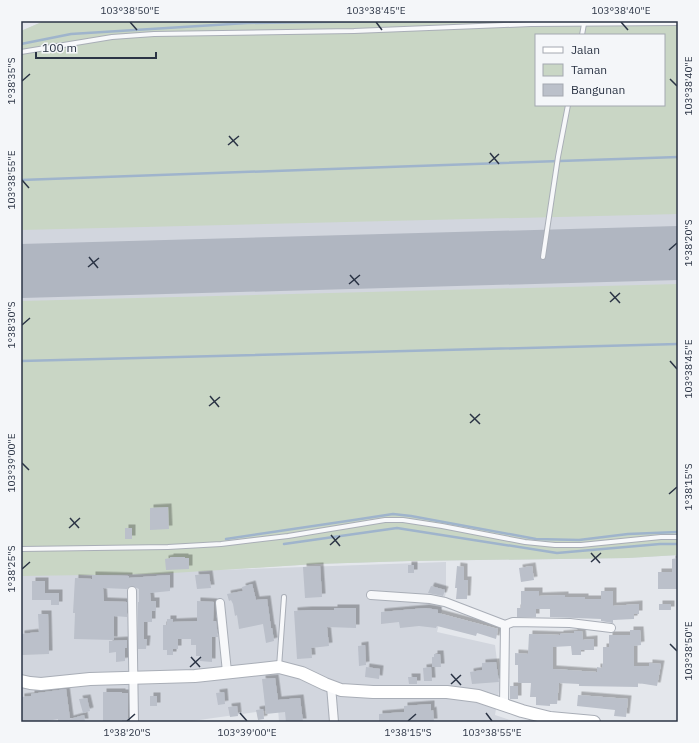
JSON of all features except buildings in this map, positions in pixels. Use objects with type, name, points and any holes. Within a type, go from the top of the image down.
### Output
[{"type":"street","points":[[132,591],[134,722]]},
{"type":"street","points":[[371,595],[430,599],[445,602],[505,625],[513,622],[570,623],[611,628]]},
{"type":"street","points":[[220,603],[227,672]]},
{"type":"street","points":[[504,705],[505,625]]},
{"type":"street","points":[[21,681],[41,684],[90,679],[195,676],[279,667],[302,673],[341,690],[373,692],[447,692],[478,696],[550,718],[568,721],[594,722]]},
{"type":"street","points":[[331,686],[334,722]]},
{"type":"lane","points":[[21,52],[112,37],[154,34],[354,31],[531,24],[678,23]]},
{"type":"lane","points":[[582,34],[584,24]]},
{"type":"lane","points":[[543,257],[558,157],[568,106]]},
{"type":"lane","points":[[21,550],[168,547],[221,544],[288,536],[385,520],[403,520],[525,542],[555,545],[581,545],[661,537],[678,537]]},
{"type":"lane","points":[[279,667],[284,597]]},
{"type":"shaded area","points":[[44,21],[678,21],[678,555],[628,558],[316,564],[217,570],[446,562],[446,592],[437,632],[495,645],[500,685],[495,715],[516,722],[279,722],[278,709],[185,722],[21,722],[21,31]]},
{"type":"green space","points":[[44,21],[678,21],[678,214],[21,230],[21,31]]},
{"type":"green space","points":[[678,284],[678,555],[628,558],[316,564],[157,574],[21,576],[21,301]]},
{"type":"waterway","points":[[21,44],[71,34],[247,23],[387,21]]},
{"type":"waterway","points":[[21,180],[678,157]]},
{"type":"waterway","points":[[21,361],[678,344]]},
{"type":"waterway","points":[[226,539],[393,514],[536,539],[579,540],[628,534],[678,532]]},
{"type":"waterway","points":[[284,544],[397,528],[557,553],[660,544],[678,544]]},
{"type":"runway","points":[[21,271],[678,253]]}]
